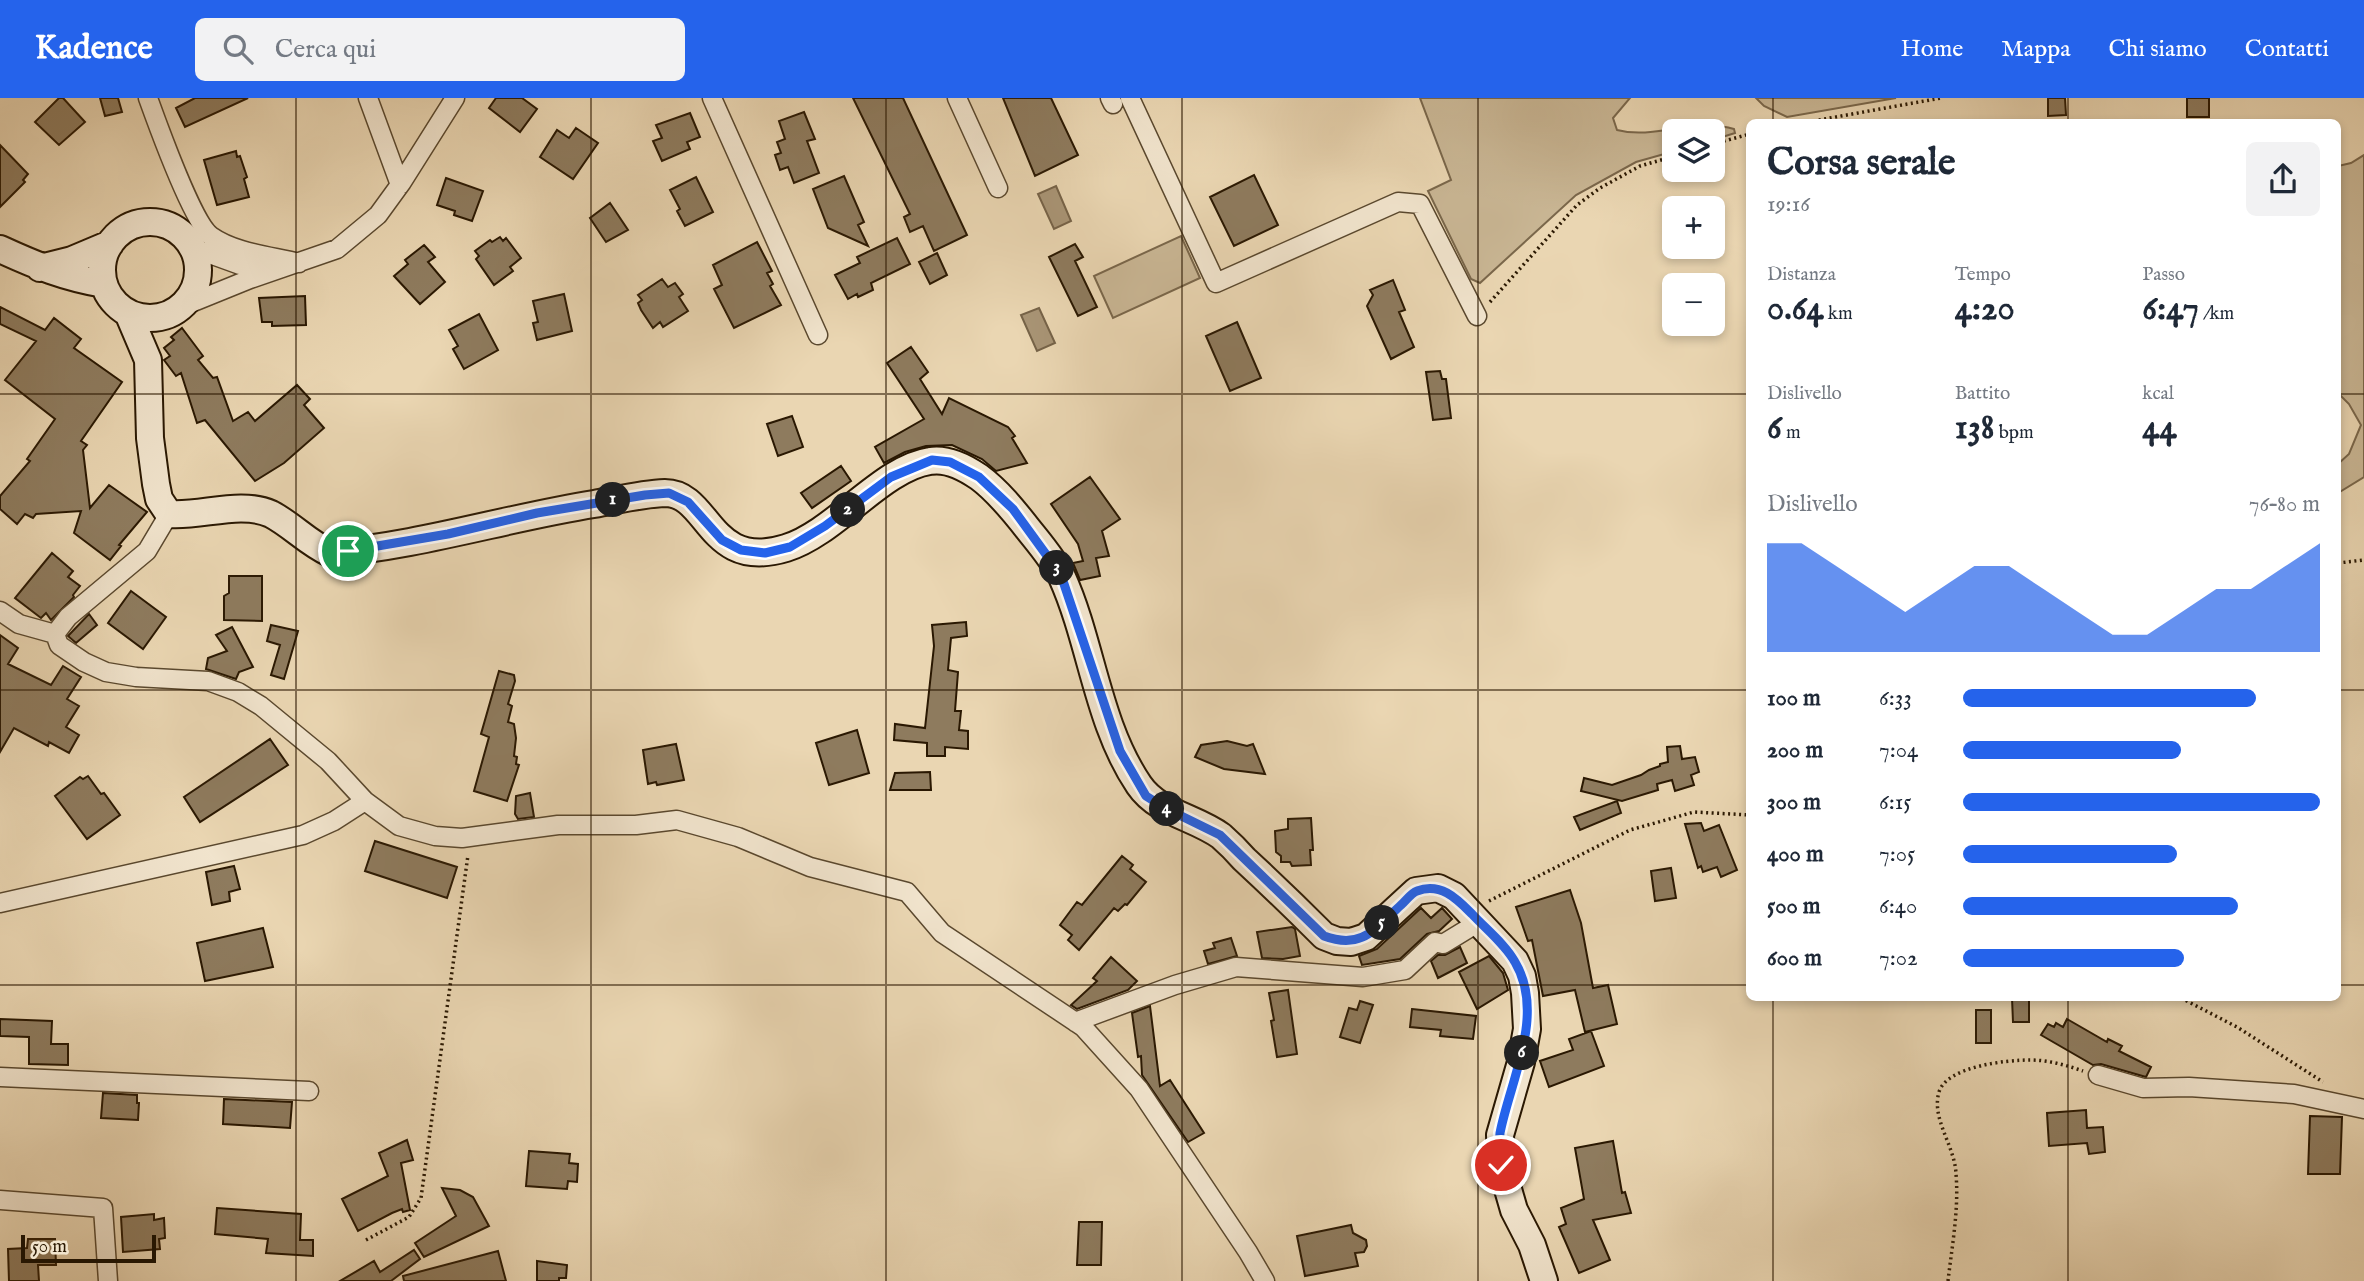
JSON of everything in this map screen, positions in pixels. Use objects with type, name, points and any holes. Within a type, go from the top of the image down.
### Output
[{"type":"street","points":[[148,98],[192,207],[208,235],[231,246],[291,266]]},
{"type":"street","points":[[368,98],[400,185]]},
{"type":"street","points":[[110,244],[103,262],[104,284],[114,302],[128,313],[153,319],[337,249],[378,215],[455,98]]},
{"type":"street","points":[[712,98],[818,335]]},
{"type":"street","points":[[957,98],[998,188]]},
{"type":"street","points":[[1118,100],[1216,283],[1398,202],[1410,202],[1420,204],[1477,316]]},
{"type":"street","points":[[40,268],[72,260],[110,244],[124,230],[147,222],[160,223],[184,236],[194,248],[199,266],[195,290],[177,310],[148,360]]},
{"type":"street","points":[[194,248],[240,265],[291,266]]},
{"type":"street","points":[[0,249],[40,268],[104,284]]},
{"type":"street","points":[[128,313],[148,360],[150,438],[156,484],[159,499],[169,514],[185,516],[253,509],[271,514],[315,546],[330,553],[448,534],[537,513],[669,493],[688,502],[722,540],[741,550],[765,553],[790,547],[825,526],[891,477],[932,460],[950,462],[979,477],[1013,509],[1061,575],[1120,751],[1146,796],[1220,835],[1324,936],[1351,942],[1366,937],[1416,891],[1438,888],[1480,914],[1515,961],[1525,993],[1527,1029],[1521,1062],[1500,1135],[1501,1165],[1514,1210],[1532,1245],[1544,1281]]},
{"type":"street","points":[[55,634],[68,617],[147,551],[169,514]]},
{"type":"street","points":[[0,611],[19,624],[55,634]]},
{"type":"street","points":[[55,634],[59,645],[84,662],[106,672],[136,677],[208,681],[238,692],[261,706],[328,761],[365,801],[398,825],[435,836],[471,837],[558,825],[636,825],[677,820],[738,837],[810,867],[907,892],[942,933],[1083,1027],[1139,1089],[1265,1281]]},
{"type":"street","points":[[0,903],[303,835],[334,821],[365,801]]},
{"type":"street","points":[[1076,1022],[1175,985],[1236,967],[1363,977],[1405,970],[1435,942],[1443,944],[1480,914]]},
{"type":"street","points":[[2098,1075],[2143,1088],[2189,1087],[2294,1094],[2364,1109]]},
{"type":"street","points":[[0,1077],[309,1091]]},
{"type":"street","points":[[0,1200],[103,1209],[108,1281]]},
{"type":"path","points":[[1825,119],[1941,98]]},
{"type":"path","points":[[1725,141],[1746,135]]},
{"type":"path","points":[[1477,316],[1577,205],[1600,188],[1640,166],[1662,160]]},
{"type":"path","points":[[2341,563],[2364,560]]},
{"type":"path","points":[[1480,914],[1630,830],[1694,812],[1746,815]]},
{"type":"path","points":[[366,1240],[409,1217],[421,1198],[471,837]]},
{"type":"path","points":[[2187,1001],[2237,1027],[2332,1087]]},
{"type":"path","points":[[1948,1281],[1956,1173],[1953,1153],[1939,1121],[1937,1105],[1939,1091],[1947,1078],[1989,1065],[2030,1060],[2057,1063],[2098,1075]]},
{"type":"shaded area","points":[[1420,98],[1630,98],[1613,118],[1617,130],[1662,130],[1662,155],[1636,162],[1576,195],[1480,283],[1471,279],[1428,191],[1451,180]]},
{"type":"shaded area","points":[[1756,98],[1896,98],[1787,117],[1764,106]]},
{"type":"shaded area","points":[[1725,127],[1734,129],[1735,133],[1725,136]]},
{"type":"shaded area","points":[[2364,155],[2364,477],[2341,491],[2341,461],[2349,454],[2361,425],[2341,396],[2341,165]]},
{"type":"shaded area","points":[[1056,186],[1071,221],[1054,229],[1038,194]]},
{"type":"shaded area","points":[[1181,236],[1200,278],[1113,318],[1094,276]]},
{"type":"shaded area","points":[[1039,308],[1055,343],[1037,351],[1021,315]]},
{"type":"building","points":[[59,98],[63,98],[85,122],[59,145],[35,122]]},
{"type":"building","points":[[100,98],[118,98],[122,112],[105,116]]},
{"type":"building","points":[[195,98],[248,98],[185,127],[176,108]]},
{"type":"building","points":[[496,98],[522,98],[537,109],[520,132],[489,108]]},
{"type":"building","points":[[853,98],[903,98],[967,235],[934,251],[923,226],[910,232],[904,217],[910,214]]},
{"type":"building","points":[[1003,98],[1051,98],[1078,155],[1035,176]]},
{"type":"building","points":[[2048,98],[2065,98],[2066,115],[2048,116]]},
{"type":"building","points":[[2187,98],[2209,98],[2209,117],[2187,117]]},
{"type":"building","points":[[804,112],[815,139],[807,141],[819,173],[794,183],[788,167],[780,170],[775,155],[781,153],[777,142],[785,139],[779,121]]},
{"type":"building","points":[[690,113],[700,137],[687,142],[690,149],[662,161],[653,141],[662,138],[656,125]]},
{"type":"building","points":[[576,128],[598,143],[573,179],[540,157],[557,130],[569,138]]},
{"type":"building","points":[[0,145],[28,174],[23,180],[25,182],[0,207]]},
{"type":"building","points":[[236,151],[247,177],[244,179],[249,197],[217,205],[204,160]]},
{"type":"building","points":[[1254,175],[1278,225],[1234,246],[1210,197]]},
{"type":"building","points":[[844,176],[864,222],[858,225],[868,246],[828,228],[813,189]]},
{"type":"building","points":[[696,177],[713,212],[685,226],[670,190]]},
{"type":"building","points":[[446,178],[483,191],[472,221],[437,205]]},
{"type":"building","points":[[610,203],[628,230],[606,242],[590,218]]},
{"type":"building","points":[[500,237],[503,241],[506,238],[521,258],[510,267],[513,271],[494,285],[476,259],[479,256],[475,251],[490,240],[492,242]]},
{"type":"building","points":[[897,238],[910,264],[871,283],[873,290],[848,299],[835,275],[860,263],[857,257]]},
{"type":"building","points":[[757,242],[772,271],[767,273],[773,284],[770,286],[781,305],[734,328],[714,289],[722,285],[713,265]]},
{"type":"building","points":[[1075,244],[1083,257],[1075,261],[1097,307],[1078,316],[1049,257]]},
{"type":"building","points":[[424,245],[435,257],[428,262],[445,282],[420,304],[394,276],[408,264],[405,260]]},
{"type":"building","points":[[937,253],[947,275],[930,284],[919,262]]},
{"type":"building","points":[[662,279],[668,287],[675,283],[683,294],[679,297],[688,311],[663,327],[660,322],[653,328],[641,310],[638,303],[642,300],[638,295]]},
{"type":"building","points":[[1393,280],[1405,310],[1399,312],[1414,347],[1391,359],[1367,306],[1373,295],[1370,290]]},
{"type":"building","points":[[564,294],[572,331],[537,340],[533,323],[538,322],[533,301]]},
{"type":"building","points":[[305,296],[306,325],[272,326],[272,322],[262,322],[259,298]]},
{"type":"building","points":[[0,307],[45,330],[54,318],[81,339],[74,348],[122,382],[81,441],[87,445],[83,450],[90,508],[109,485],[147,512],[110,560],[74,533],[81,511],[36,514],[33,518],[25,514],[17,524],[0,509],[0,496],[30,461],[27,459],[55,419],[5,380],[36,341],[0,324]]},
{"type":"building","points":[[479,314],[498,350],[464,369],[453,349],[458,346],[449,330]]},
{"type":"building","points":[[1237,322],[1261,378],[1230,391],[1206,336]]},
{"type":"building","points":[[182,328],[203,356],[198,360],[213,378],[217,377],[233,421],[248,412],[255,421],[297,385],[310,399],[304,405],[324,428],[284,463],[255,481],[205,420],[197,423],[181,373],[176,376],[164,360],[170,356],[164,348],[174,340],[171,337]]},
{"type":"building","points":[[911,347],[928,372],[920,379],[942,414],[949,398],[1008,427],[1027,463],[996,471],[982,459],[952,445],[926,446],[905,452],[884,463],[875,447],[924,419],[887,363]]},
{"type":"building","points":[[1440,371],[1442,379],[1446,379],[1451,418],[1433,420],[1426,372]]},
{"type":"building","points":[[792,416],[803,447],[778,456],[767,424]]},
{"type":"building","points":[[841,466],[851,481],[812,508],[801,493]]},
{"type":"building","points":[[1090,477],[1120,519],[1102,531],[1109,556],[1096,558],[1100,576],[1080,580],[1073,563],[1083,561],[1078,544],[1051,504]]},
{"type":"building","points":[[52,553],[73,571],[68,577],[80,586],[74,597],[51,620],[46,613],[41,618],[15,598]]},
{"type":"building","points":[[229,576],[262,576],[262,621],[224,620],[224,596],[229,593]]},
{"type":"building","points":[[131,591],[166,617],[143,649],[108,623]]},
{"type":"building","points":[[89,614],[97,625],[76,643],[68,636]]},
{"type":"building","points":[[966,622],[967,636],[951,638],[948,670],[958,672],[955,711],[961,711],[959,730],[968,731],[968,749],[945,747],[945,756],[927,756],[927,743],[894,740],[895,724],[925,728],[934,646],[932,625]]},
{"type":"building","points":[[271,625],[298,631],[284,679],[271,675],[280,645],[267,641]]},
{"type":"building","points":[[232,627],[253,667],[239,672],[236,679],[206,669],[208,658],[227,651],[216,635]]},
{"type":"building","points":[[0,635],[18,648],[8,664],[51,685],[63,666],[81,677],[67,699],[79,706],[66,727],[79,735],[69,753],[49,742],[48,746],[14,728],[0,752]]},
{"type":"building","points":[[499,671],[514,675],[515,681],[508,704],[512,706],[508,722],[514,724],[514,756],[517,757],[516,764],[519,765],[507,801],[474,791],[489,737],[481,734]]},
{"type":"building","points":[[857,730],[869,773],[829,785],[816,743]]},
{"type":"building","points":[[270,739],[288,765],[200,822],[184,797]]},
{"type":"building","points":[[1227,741],[1247,746],[1253,744],[1265,774],[1224,769],[1195,757],[1201,745]]},
{"type":"building","points":[[676,744],[684,780],[648,784],[643,750]]},
{"type":"building","points":[[1680,746],[1682,759],[1695,757],[1699,772],[1691,775],[1694,785],[1675,791],[1672,780],[1657,784],[1658,790],[1622,801],[1581,791],[1584,778],[1612,785],[1668,762],[1667,747]]},
{"type":"building","points":[[930,772],[931,790],[890,790],[895,773]]},
{"type":"building","points":[[88,776],[120,815],[87,839],[55,796],[80,777],[83,779]]},
{"type":"building","points":[[530,793],[534,817],[518,819],[515,814],[516,796]]},
{"type":"building","points":[[1617,801],[1621,813],[1580,830],[1574,817]]},
{"type":"building","points":[[1311,818],[1311,865],[1292,866],[1290,862],[1281,862],[1281,856],[1276,852],[1275,831],[1288,829],[1288,819]]},
{"type":"building","points":[[1701,823],[1704,831],[1719,825],[1737,870],[1721,877],[1717,867],[1703,872],[1701,866],[1698,868],[1685,824]]},
{"type":"building","points":[[375,841],[457,867],[447,898],[365,871]]},
{"type":"building","points":[[1122,856],[1133,865],[1130,869],[1146,882],[1127,905],[1118,911],[1114,908],[1079,950],[1068,940],[1072,935],[1060,925],[1077,902],[1082,905]]},
{"type":"building","points":[[234,866],[240,889],[229,892],[230,901],[212,905],[206,872]]},
{"type":"building","points":[[1671,868],[1676,898],[1655,901],[1651,871]]},
{"type":"building","points":[[1570,890],[1581,923],[1593,988],[1608,985],[1617,1024],[1585,1032],[1575,990],[1543,996],[1532,940],[1528,941],[1516,907]]},
{"type":"building","points":[[1421,908],[1431,918],[1442,908],[1452,919],[1439,931],[1427,934],[1400,959],[1362,965],[1359,956],[1377,949]]},
{"type":"building","points":[[1292,927],[1295,929],[1300,956],[1283,959],[1262,958],[1257,932]]},
{"type":"building","points":[[263,928],[273,967],[205,981],[197,943]]},
{"type":"building","points":[[1231,938],[1237,956],[1208,964],[1204,951],[1215,948],[1213,943]]},
{"type":"building","points":[[1460,947],[1467,963],[1438,978],[1431,961],[1438,955],[1445,955]]},
{"type":"building","points":[[1489,956],[1503,973],[1508,990],[1477,1009],[1459,972]]},
{"type":"building","points":[[1111,957],[1137,981],[1128,990],[1077,1009],[1071,1005],[1097,981],[1093,978]]},
{"type":"building","points":[[1288,990],[1297,1054],[1277,1057],[1269,993]]},
{"type":"building","points":[[1360,1001],[1373,1005],[1360,1043],[1340,1037],[1349,1008],[1357,1010]]},
{"type":"building","points":[[2012,1001],[2029,1001],[2029,1022],[2013,1022]]},
{"type":"building","points":[[1150,1006],[1160,1086],[1170,1080],[1204,1133],[1188,1142],[1142,1075],[1132,1013]]},
{"type":"building","points":[[1412,1009],[1476,1016],[1473,1039],[1440,1036],[1441,1030],[1410,1027]]},
{"type":"building","points":[[1976,1010],[1991,1010],[1991,1043],[1976,1043]]},
{"type":"building","points":[[0,1019],[52,1021],[51,1044],[68,1044],[68,1065],[29,1064],[29,1037],[0,1036]]},
{"type":"building","points":[[2067,1019],[2107,1042],[2108,1039],[2122,1046],[2119,1051],[2151,1067],[2146,1077],[2101,1064],[2093,1065],[2041,1035],[2048,1024],[2054,1027],[2056,1023],[2063,1027]]},
{"type":"building","points":[[1591,1031],[1604,1066],[1549,1087],[1540,1061],[1573,1050],[1569,1039]]},
{"type":"building","points":[[103,1093],[137,1095],[138,1120],[101,1118]]},
{"type":"building","points":[[224,1099],[292,1102],[290,1128],[223,1124]]},
{"type":"building","points":[[2086,1110],[2087,1128],[2103,1127],[2105,1152],[2089,1154],[2087,1143],[2049,1146],[2047,1113]]},
{"type":"building","points":[[2310,1116],[2342,1117],[2340,1174],[2308,1174]]},
{"type":"building","points":[[407,1140],[413,1160],[401,1163],[410,1210],[403,1212],[402,1209],[392,1213],[358,1231],[342,1199],[388,1176],[379,1153]]},
{"type":"building","points":[[1613,1141],[1622,1193],[1625,1192],[1631,1213],[1593,1220],[1610,1260],[1579,1273],[1559,1227],[1566,1224],[1561,1208],[1584,1199],[1575,1148]]},
{"type":"building","points":[[529,1151],[570,1154],[569,1163],[578,1164],[577,1182],[568,1181],[567,1189],[526,1186]]},
{"type":"building","points":[[442,1188],[460,1190],[473,1197],[489,1226],[424,1257],[415,1243],[456,1216]]},
{"type":"building","points":[[217,1208],[301,1214],[300,1240],[313,1240],[313,1256],[266,1253],[268,1239],[215,1234]]},
{"type":"building","points":[[154,1214],[154,1220],[164,1218],[165,1238],[159,1239],[160,1249],[123,1252],[121,1217]]},
{"type":"building","points":[[1079,1222],[1102,1222],[1101,1265],[1077,1265]]},
{"type":"building","points":[[1351,1225],[1353,1233],[1366,1240],[1364,1252],[1355,1253],[1358,1266],[1305,1276],[1297,1236]]},
{"type":"building","points":[[28,1239],[55,1239],[56,1265],[38,1265],[39,1281],[9,1281],[8,1249],[27,1248]]},
{"type":"building","points":[[414,1250],[420,1259],[391,1281],[340,1281],[374,1261],[380,1272]]},
{"type":"building","points":[[498,1251],[506,1281],[404,1281],[403,1276]]},
{"type":"building","points":[[537,1261],[567,1265],[566,1278],[559,1278],[559,1281],[537,1281]]},
{"type":"route","points":[[348,551],[448,534],[537,513],[669,493],[688,502],[722,540],[741,550],[765,553],[790,547],[825,526],[891,477],[918,464],[932,460],[950,462],[979,477],[1013,509],[1061,575],[1120,751],[1146,796],[1220,835],[1324,936],[1351,942],[1366,937],[1416,891],[1438,888],[1454,896],[1515,961],[1525,993],[1527,1029],[1521,1062],[1500,1135],[1501,1165]]}]
